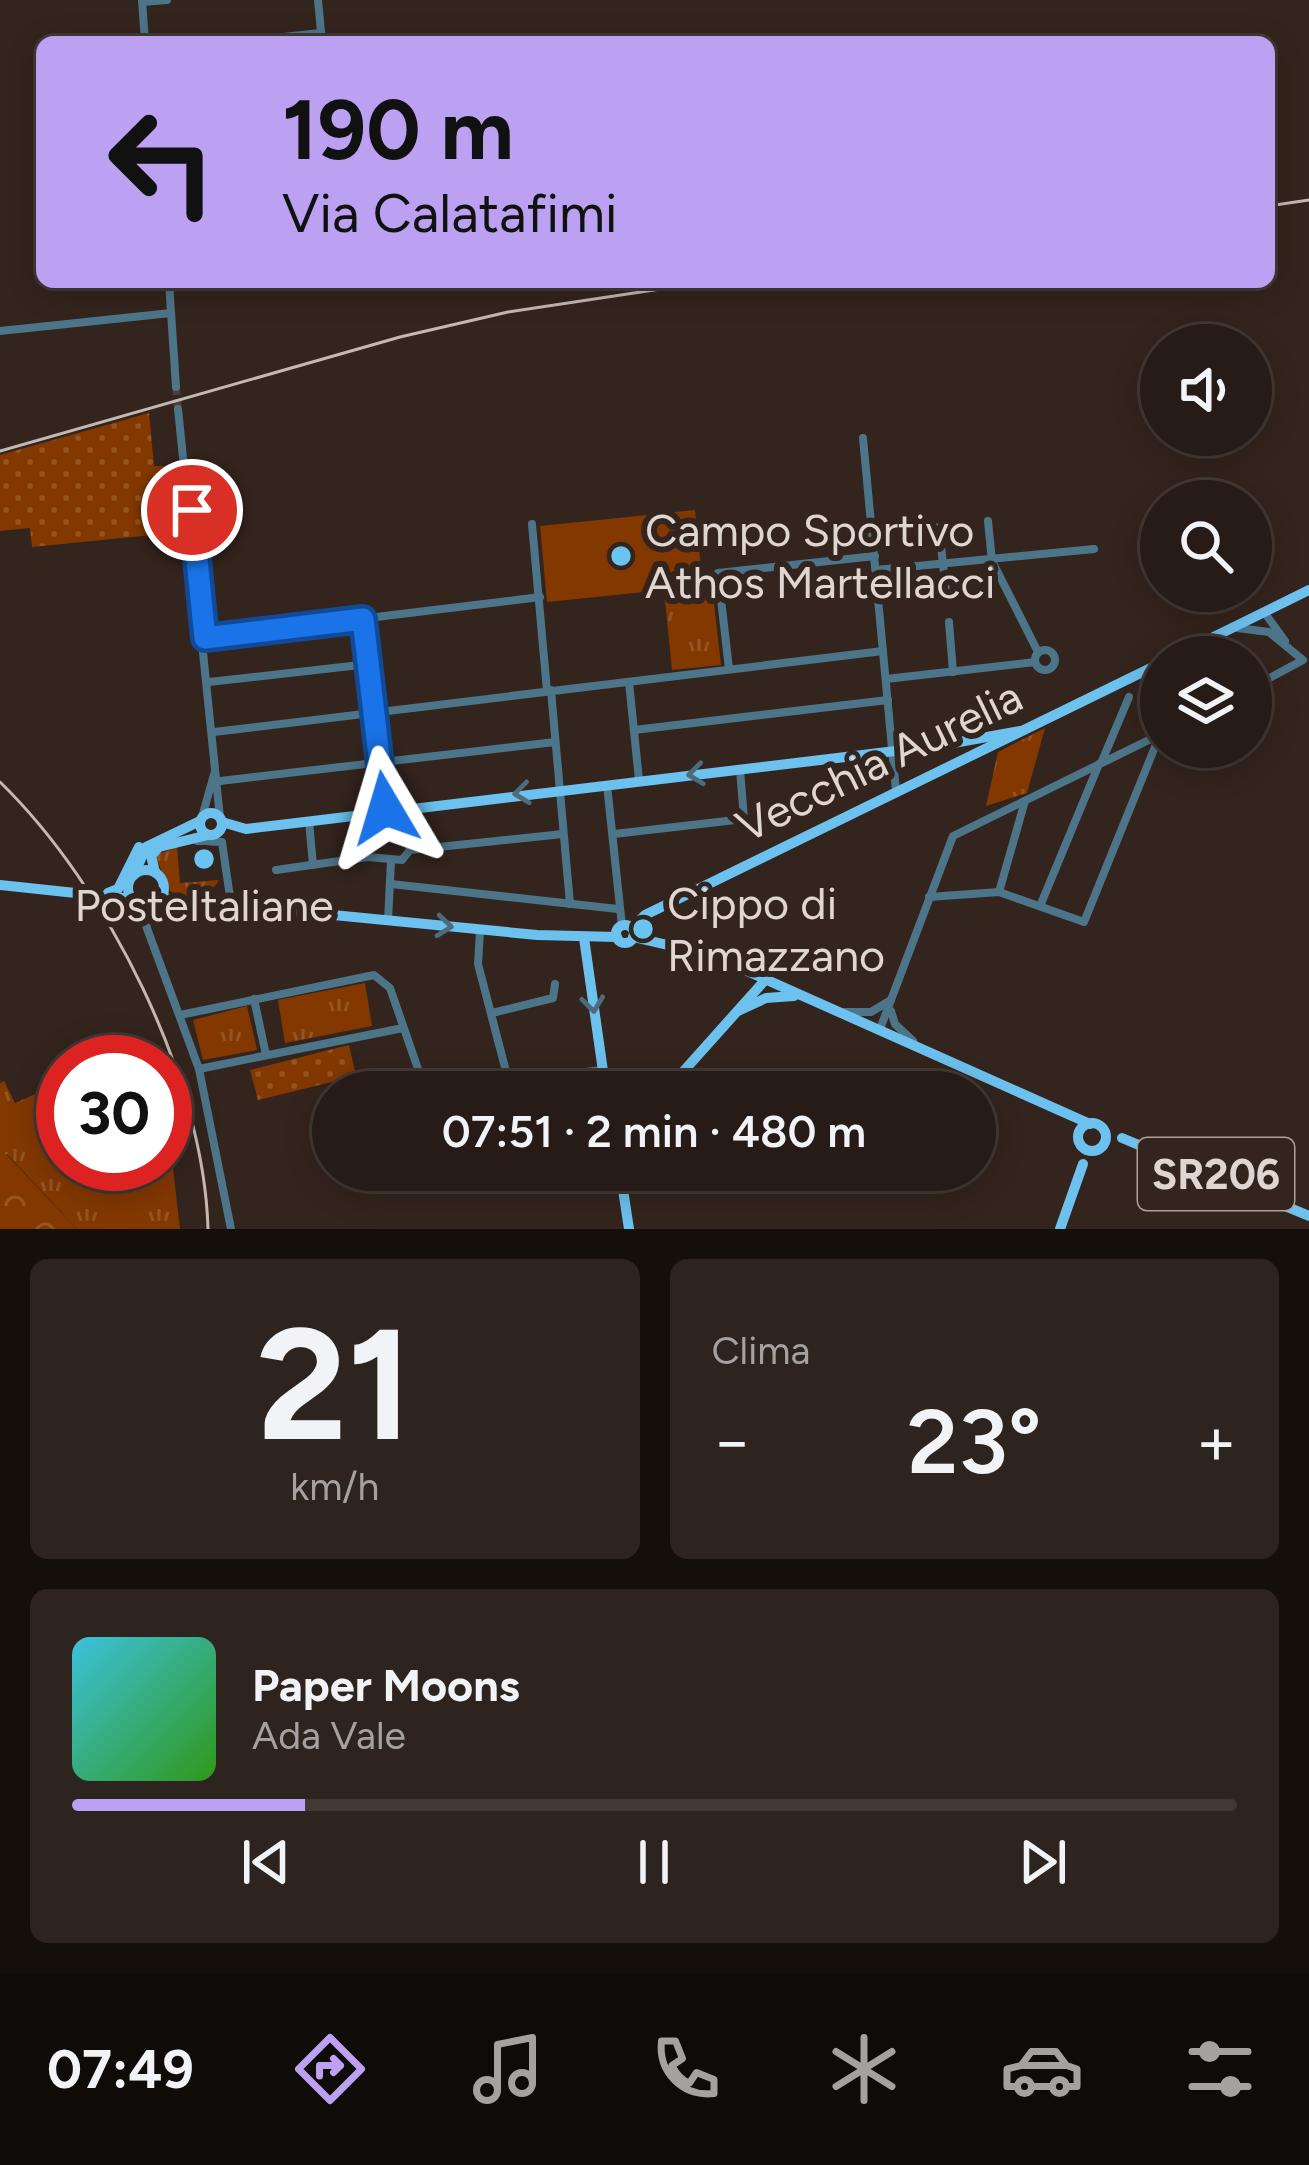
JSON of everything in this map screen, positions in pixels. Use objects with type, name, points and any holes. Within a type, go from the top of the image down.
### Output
[{"type":"main road","points":[[1272,608],[1309,590]]},
{"type":"main road","points":[[1216,636],[1264,612]]},
{"type":"main road","name":"Vecchia Aurelia","points":[[626,932],[645,914],[1140,673]]},
{"type":"main road","points":[[105,894],[118,889],[136,849],[212,813],[246,829],[607,782],[893,752],[1020,731]]},
{"type":"main road","points":[[958,742],[968,748],[965,760]]},
{"type":"main road","points":[[201,819],[208,835]]},
{"type":"main road","points":[[156,902],[164,887],[151,856],[155,850],[218,832],[221,820]]},
{"type":"main road","points":[[135,901],[129,884],[140,853],[155,840]]},
{"type":"main road","points":[[134,875],[155,872]]},
{"type":"main road","points":[[0,885],[135,901],[231,904],[584,938],[626,932],[697,950],[1090,1124]]},
{"type":"main road","points":[[584,938],[602,1070]]},
{"type":"main road","points":[[755,1002],[767,980]]},
{"type":"main road","points":[[683,1071],[767,980]]},
{"type":"main road","points":[[735,1012],[785,995],[807,997]]},
{"type":"main road","points":[[1060,1229],[1083,1164],[1080,1141],[1063,1111]]},
{"type":"main road","name":"SR206","points":[[1122,1138],[1101,1147],[1080,1141],[1090,1124],[1309,1216]]},
{"type":"main road","name":"SR206","points":[[1101,1147],[1104,1130]]},
{"type":"main road","points":[[1083,1164],[1101,1147]]},
{"type":"main road","points":[[623,1191],[629,1229]]},
{"type":"street","points":[[145,36],[142,1],[167,0]]},
{"type":"street","points":[[318,0],[322,36]]},
{"type":"street","points":[[169,288],[176,387]]},
{"type":"street","points":[[0,331],[171,313]]},
{"type":"street","points":[[178,409],[221,820]]},
{"type":"street","points":[[863,438],[896,791]]},
{"type":"street","points":[[886,679],[1036,657],[992,561],[988,521]]},
{"type":"street","points":[[532,524],[570,904]]},
{"type":"street","points":[[939,527],[946,592]]},
{"type":"street","points":[[876,570],[1094,549]]},
{"type":"street","points":[[729,670],[718,573],[875,556]]},
{"type":"street","points":[[205,638],[540,597]]},
{"type":"street","points":[[1278,625],[1288,600]]},
{"type":"street","points":[[1264,612],[1278,625],[1286,642]]},
{"type":"street","points":[[1264,612],[1269,632]]},
{"type":"street","points":[[363,619],[386,811]]},
{"type":"street","points":[[949,622],[953,672]]},
{"type":"street","points":[[1232,628],[1269,632],[1303,660],[1272,677]]},
{"type":"street","points":[[214,732],[883,651]]},
{"type":"street","points":[[209,682],[368,664]]},
{"type":"street","points":[[629,682],[639,780]]},
{"type":"street","points":[[1040,906],[1129,697]]},
{"type":"street","points":[[634,730],[888,700]]},
{"type":"street","points":[[220,782],[555,742]]},
{"type":"street","points":[[880,1029],[953,836],[1140,744]]},
{"type":"street","points":[[201,819],[216,764]]},
{"type":"street","points":[[929,897],[999,892],[1084,922],[1147,768]]},
{"type":"street","points":[[614,833],[744,820],[740,769]]},
{"type":"street","points":[[607,782],[618,909],[626,932]]},
{"type":"street","points":[[999,892],[1026,800]]},
{"type":"street","points":[[276,870],[368,856],[406,860],[410,850],[404,808]]},
{"type":"street","points":[[364,814],[368,856]]},
{"type":"street","points":[[309,821],[314,865]]},
{"type":"street","points":[[410,850],[563,834]]},
{"type":"street","points":[[190,838],[222,842],[231,904]]},
{"type":"street","points":[[388,920],[392,860]]},
{"type":"street","points":[[391,884],[618,909]]},
{"type":"street","points":[[135,901],[148,923],[199,1069],[232,1229]]},
{"type":"street","points":[[148,923],[156,902]]},
{"type":"street","points":[[480,930],[478,964],[506,1071]]},
{"type":"street","points":[[180,1016],[374,975],[390,988],[419,1071]]},
{"type":"street","points":[[492,1013],[553,998],[555,984]]},
{"type":"street","points":[[254,999],[266,1055]]},
{"type":"street","points":[[842,1012],[889,1005]]},
{"type":"street","points":[[889,1005],[895,1024],[919,1046]]},
{"type":"street","points":[[199,1069],[404,1028]]},
{"type":"street","points":[[592,1071],[602,1070]]},
{"type":"green space","points":[[149,413],[154,466],[165,466],[171,514],[181,515],[182,532],[32,547],[30,528],[0,531],[0,455]]},
{"type":"green space","name":"Campo Sportivo Athos Martellacci","points":[[695,510],[703,586],[547,602],[540,526]]},
{"type":"green space","points":[[713,595],[721,665],[672,670],[665,600]]},
{"type":"green space","points":[[1045,728],[1027,793],[986,806],[998,752]]},
{"type":"green space","points":[[177,847],[180,883],[219,880],[209,892],[191,898],[170,891],[155,855]]},
{"type":"green space","points":[[365,983],[372,1026],[285,1043],[278,1000]]},
{"type":"green space","points":[[247,1006],[257,1050],[203,1060],[193,1020]]},
{"type":"green space","points":[[349,1045],[355,1071],[312,1071],[312,1087],[258,1100],[250,1070]]},
{"type":"green space","points":[[4,1081],[15,1103],[36,1094],[36,1185],[7,1154],[0,1154],[0,1083]]},
{"type":"green space","points":[[0,1154],[6,1154],[36,1191],[77,1229],[0,1229]]},
{"type":"green space","points":[[42,1191],[176,1191],[180,1229],[77,1229]]},
{"type":"tunnel","points":[[176,387],[178,409]]},
{"type":"railway","points":[[1275,205],[1309,200]]},
{"type":"railway","points":[[0,451],[400,337],[508,312],[667,288]]},
{"type":"railway","points":[[0,782],[77,874],[143,988],[189,1110],[208,1229]]},
{"type":"place","name":"Campo Sportivo Athos Martellacci","points":[[621,556]]},
{"type":"place","name":"PosteItaliane","points":[[204,859]]},
{"type":"place","name":"Cippo di Rimazzano","points":[[643,929]]},
{"type":"route","points":[[192,510],[205,638],[363,619],[385,808]]}]
